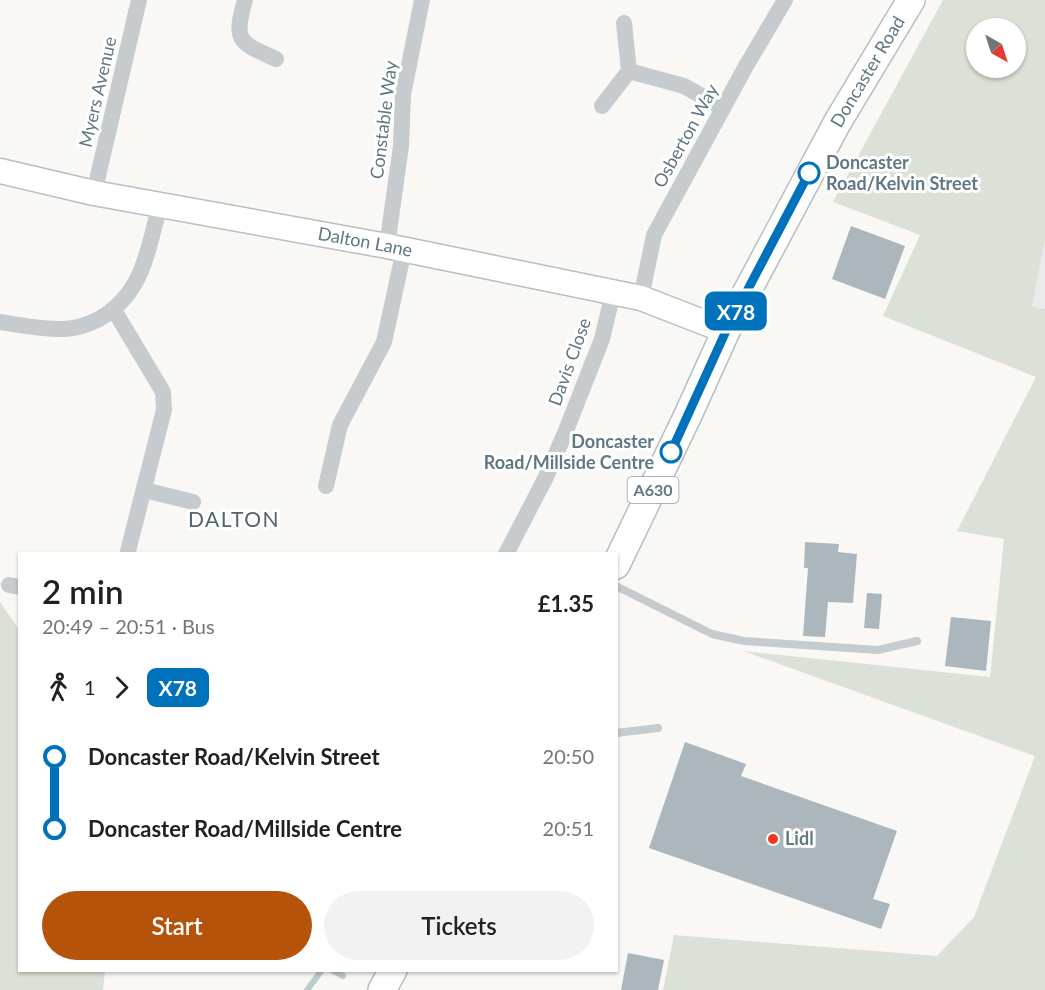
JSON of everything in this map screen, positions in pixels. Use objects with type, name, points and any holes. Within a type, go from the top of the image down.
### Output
[{"type":"main road","name":"Doncaster Road","points":[[618,561],[726,331],[837,123],[911,0]]},
{"type":"main road","points":[[382,990],[392,972]]},
{"type":"street","name":"Myers Avenue","points":[[94,192],[139,0]]},
{"type":"street","points":[[245,0],[238,24],[241,37],[248,46],[276,59]]},
{"type":"street","name":"Constable Way","points":[[326,486],[340,425],[384,342],[396,248],[403,95],[422,0]]},
{"type":"street","name":"Osberton Way","points":[[641,298],[654,235],[785,0]]},
{"type":"street","points":[[602,106],[629,71],[624,23]]},
{"type":"street","points":[[629,71],[684,86],[723,108]]},
{"type":"street","name":"Dalton Lane","points":[[0,171],[94,192],[396,248],[641,298],[726,331]]},
{"type":"street","points":[[0,322],[66,330],[90,324],[114,310],[140,278],[160,205]]},
{"type":"street","name":"Davis Close","points":[[507,552],[546,477],[602,339],[613,293]]},
{"type":"street","points":[[114,310],[164,392],[164,410],[128,551]]},
{"type":"street","points":[[144,490],[193,502]]},
{"type":"lane","points":[[618,587],[712,634],[744,641],[878,650],[917,641]]},
{"type":"lane","points":[[618,733],[657,728]]},
{"type":"shaded area","points":[[943,0],[1045,0],[1045,240],[1032,306],[1045,309],[1045,990],[663,990],[674,935],[937,956],[974,917],[1035,756],[743,651],[990,677],[1004,539],[957,531],[1036,377],[883,316],[920,235],[833,202]]},
{"type":"shaded area","points":[[1045,240],[1045,309],[1032,306]]},
{"type":"shaded area","points":[[0,602],[18,628],[18,972],[105,972],[103,990],[0,990]]},
{"type":"building","points":[[851,226],[905,246],[885,299],[832,279]]},
{"type":"building","points":[[805,542],[839,544],[838,552],[857,554],[853,603],[828,602],[825,637],[803,636],[808,568],[804,568]]},
{"type":"building","points":[[867,593],[882,594],[879,629],[864,628]]},
{"type":"building","points":[[951,617],[991,621],[986,671],[945,666]]},
{"type":"building","name":"Lidl","points":[[685,742],[746,764],[741,776],[897,831],[873,899],[890,904],[881,929],[649,848]]},
{"type":"building","points":[[628,953],[664,960],[658,990],[621,990]]},
{"type":"waterway","points":[[307,990],[320,972]]},
{"type":"waterway","points":[[336,972],[343,976]]},
{"type":"bus line","name":"X78","points":[[671,452],[726,331],[809,173]]},
{"type":"place","name":"Doncaster Road/Kelvin Street","points":[[809,173]]},
{"type":"place","name":"Doncaster Road/Millside Centre","points":[[671,452]]},
{"type":"place","name":"Lidl","points":[[773,839]]},
{"type":"district","name":"DALTON","points":[[234,520]]}]
